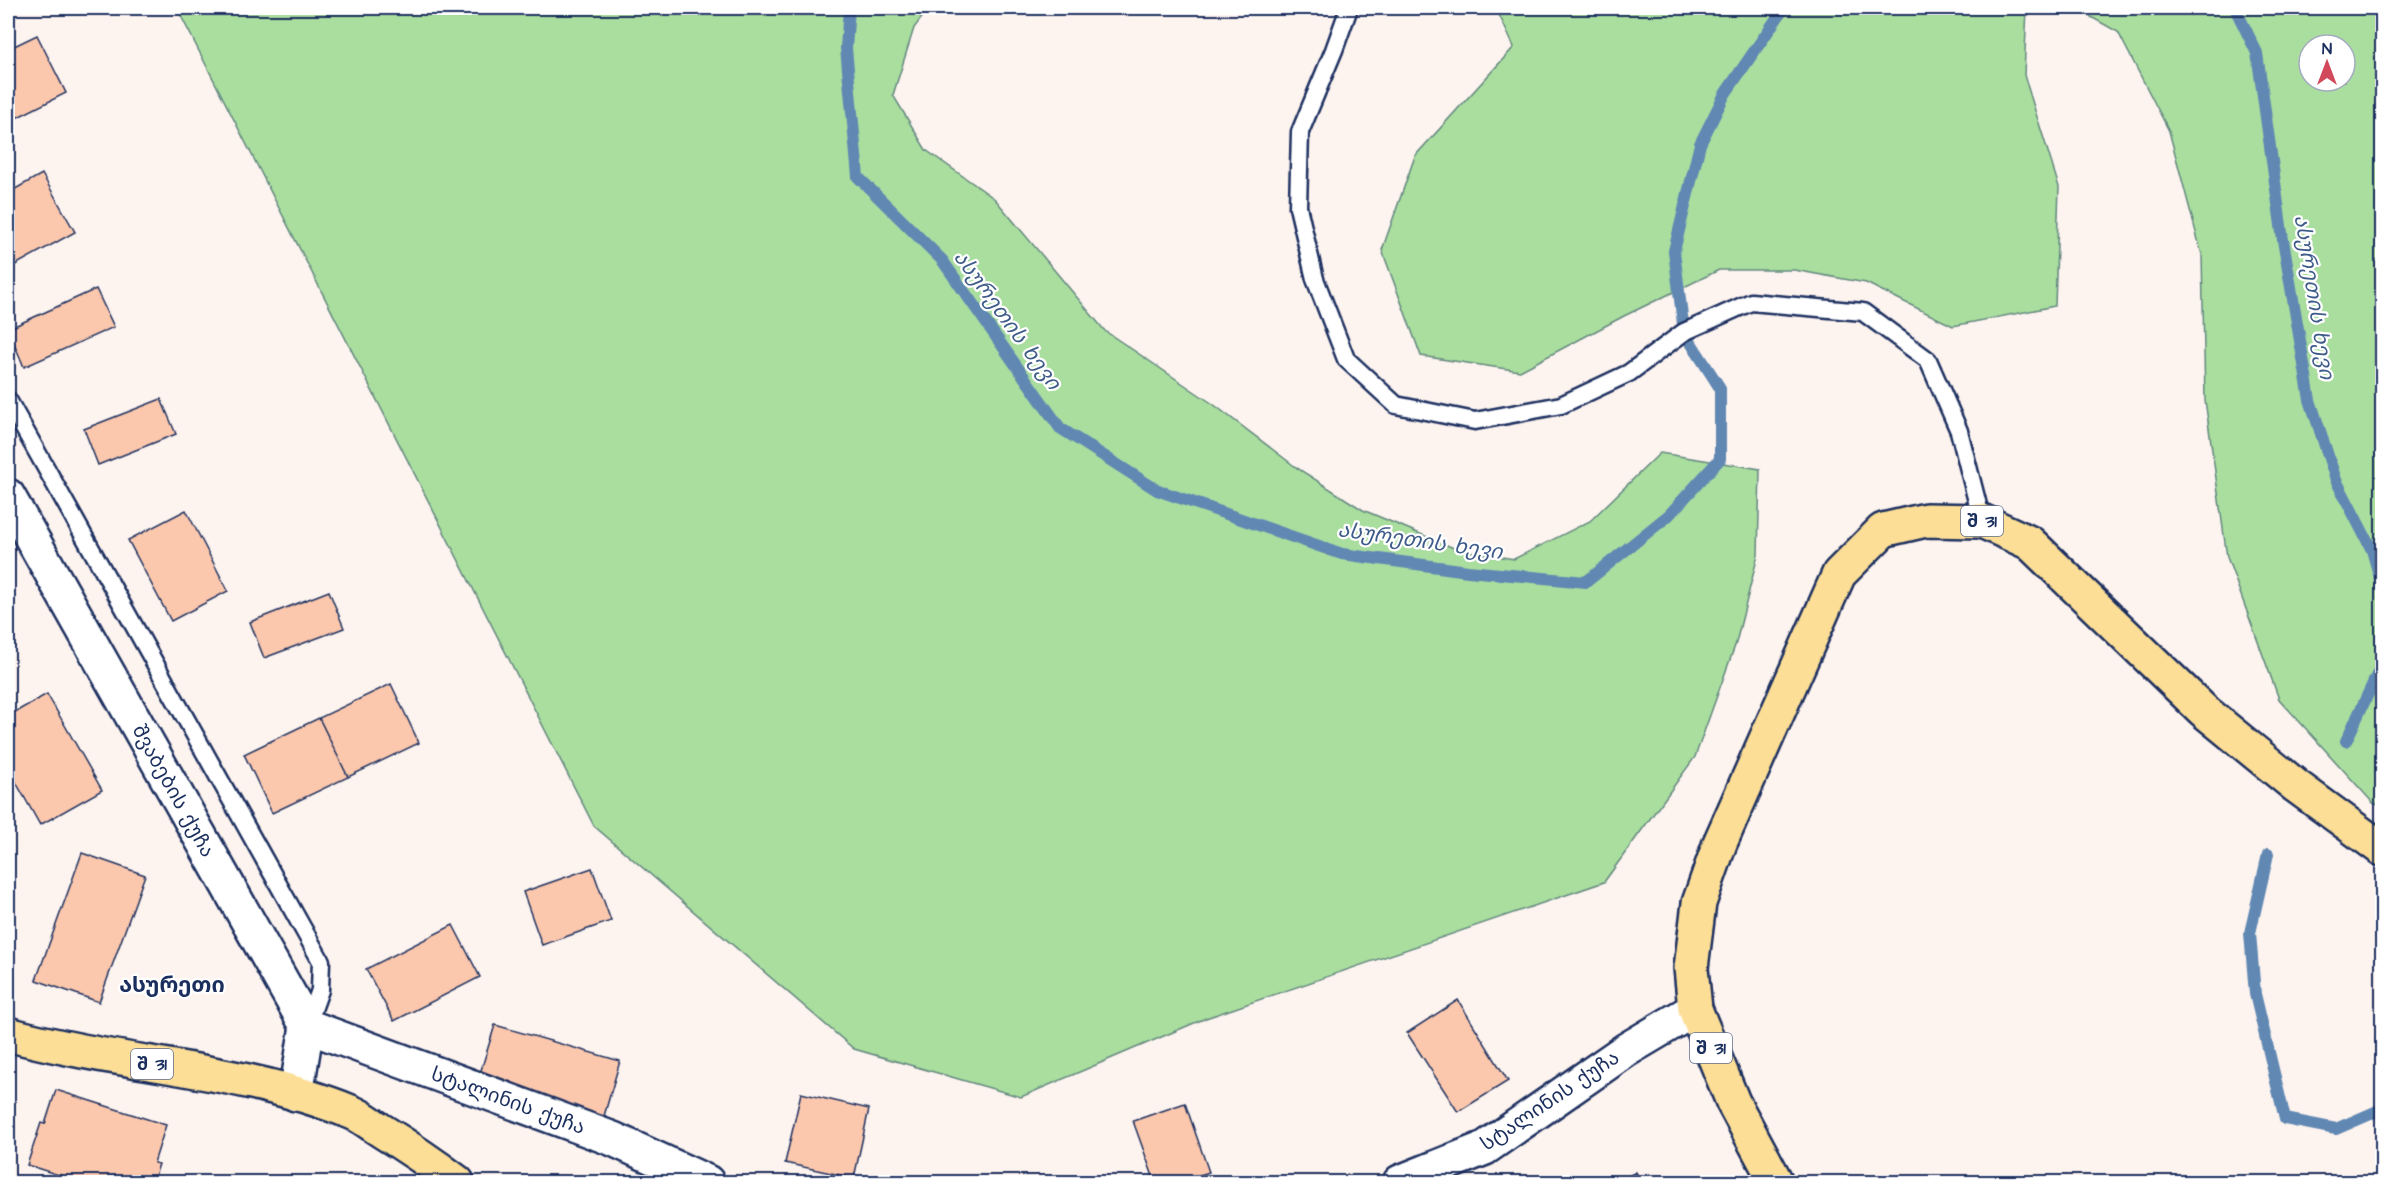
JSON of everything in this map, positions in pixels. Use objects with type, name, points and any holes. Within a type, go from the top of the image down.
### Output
[{"type":"main road","name":"შ 31","points":[[1776,1182],[1733,1102],[1695,1009],[1691,968],[1699,903],[1719,843],[1839,574],[1883,530],[1926,520],[1982,521],[2030,543],[2203,710],[2296,786],[2382,849]]},
{"type":"main road","name":"შ 31","points":[[8,1034],[54,1047],[238,1079],[353,1112],[457,1182]]},
{"type":"street","name":"შვაბების ქუჩა","points":[[8,496],[307,1026]]},
{"type":"street","name":"სტალინის ქუჩა","points":[[1400,1182],[1485,1148],[1626,1050],[1695,1009]]},
{"type":"street","points":[[296,1094],[307,1026]]},
{"type":"street","name":"სტალინის ქუჩა","points":[[307,1026],[613,1139],[706,1182]]},
{"type":"lane","points":[[1349,8],[1299,132],[1298,207],[1315,279],[1346,359],[1396,405],[1475,421],[1561,405],[1629,373],[1684,332],[1751,302],[1863,312],[1928,360],[1959,432],[1982,521]]},
{"type":"lane","points":[[8,400],[321,961],[320,990],[307,1026]]},
{"type":"green space","points":[[177,8],[929,8],[914,28],[893,95],[926,150],[995,199],[1105,331],[1213,404],[1297,468],[1363,510],[1456,549],[1514,559],[1590,521],[1660,453],[1760,469],[1758,555],[1736,643],[1695,757],[1604,882],[1206,1018],[1021,1097],[854,1049],[594,826]]},
{"type":"green space","points":[[1496,8],[2027,8],[2024,75],[2059,187],[2055,306],[1953,326],[1866,283],[1794,270],[1719,270],[1624,316],[1520,371],[1421,356],[1382,250],[1415,156],[1514,47]]},
{"type":"green space","points":[[2075,8],[2382,8],[2382,807],[2373,803],[2279,699],[2227,557],[2205,400],[2202,255],[2169,131],[2118,32]]},
{"type":"building","points":[[37,35],[66,93],[8,122],[8,49]]},
{"type":"building","points":[[42,174],[75,232],[8,269],[8,193]]},
{"type":"building","points":[[96,289],[114,327],[24,367],[8,329]]},
{"type":"building","points":[[161,399],[176,434],[98,465],[84,429]]},
{"type":"building","points":[[186,510],[228,591],[171,621],[128,540]]},
{"type":"building","points":[[329,591],[344,628],[264,658],[250,622]]},
{"type":"building","points":[[391,684],[419,743],[348,777],[319,718]]},
{"type":"building","points":[[47,694],[102,790],[40,825],[8,768],[8,716]]},
{"type":"building","points":[[319,718],[348,777],[272,813],[244,754]]},
{"type":"building","points":[[82,853],[145,875],[99,1002],[36,980]]},
{"type":"building","points":[[592,868],[611,921],[542,945],[523,892]]},
{"type":"building","points":[[453,925],[480,977],[394,1021],[366,969]]},
{"type":"building","points":[[1458,1000],[1508,1081],[1458,1112],[1407,1033]]},
{"type":"building","points":[[495,1025],[620,1061],[604,1116],[478,1080]]},
{"type":"building","points":[[56,1090],[166,1125],[154,1163],[159,1164],[153,1182],[81,1182],[27,1165],[41,1123],[45,1124]]},
{"type":"building","points":[[801,1093],[869,1109],[854,1178],[785,1163]]},
{"type":"building","points":[[1185,1103],[1209,1172],[1179,1182],[1155,1182],[1133,1121]]},
{"type":"building","points":[[1636,1172],[1641,1182],[1616,1182]]},
{"type":"building","points":[[961,1178],[1005,1182],[960,1182]]},
{"type":"waterway","name":"ასურეთის ხევი","points":[[849,8],[846,48],[858,177],[942,260],[1060,428],[1157,490],[1342,554],[1468,571],[1586,582],[1669,515],[1720,459],[1720,388],[1684,332],[1674,251],[1700,144],[1725,94],[1784,8]]},
{"type":"waterway","name":"ასურეთის ხევი","points":[[2235,8],[2257,53],[2283,240],[2310,400],[2336,480],[2372,550],[2382,585]]},
{"type":"waterway","name":"ასურეთის ხევი","points":[[2346,741],[2382,664]]},
{"type":"waterway","name":"ასურეთის ხევი","points":[[2268,854],[2250,933],[2255,994],[2285,1119],[2336,1129],[2382,1109]]},
{"type":"district","name":"ასურეთი","points":[[172,985]]}]
